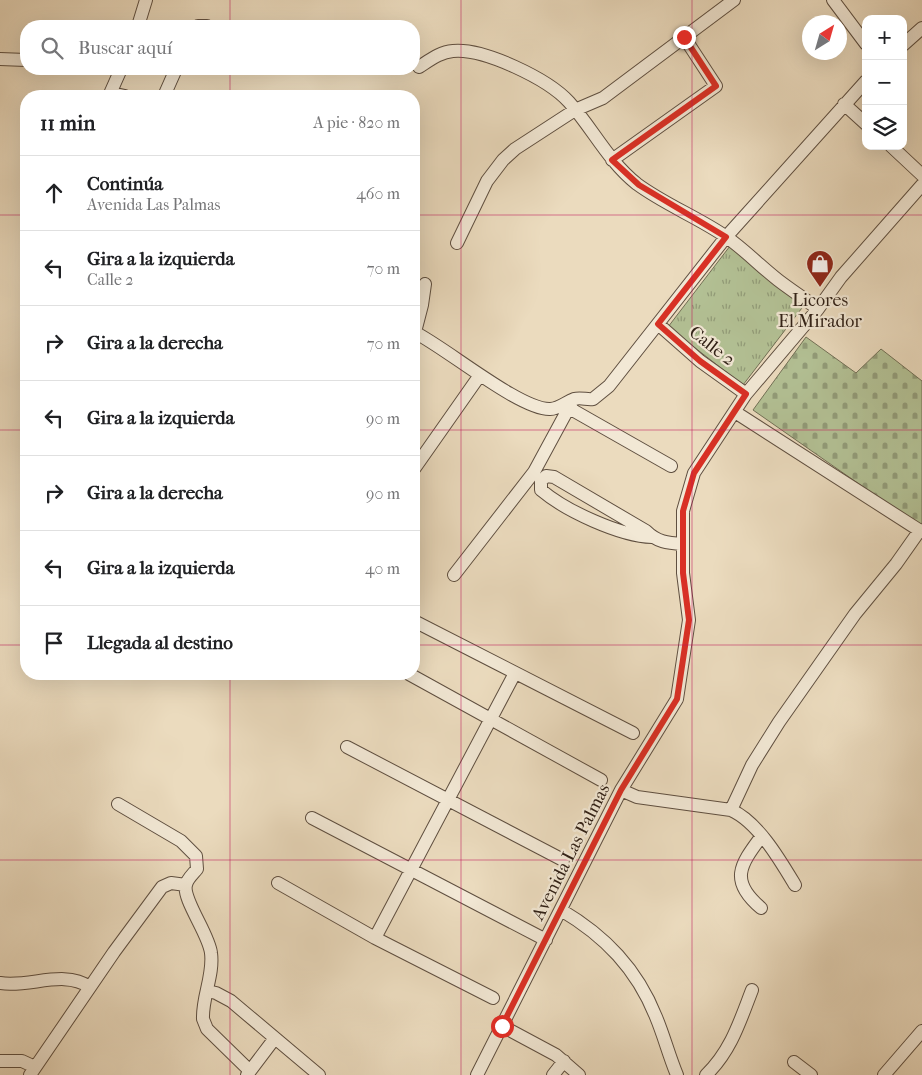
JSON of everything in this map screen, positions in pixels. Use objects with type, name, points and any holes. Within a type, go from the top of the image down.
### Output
[{"type":"street","points":[[140,20],[146,0]]},
{"type":"street","points":[[833,0],[862,39]]},
{"type":"street","points":[[457,243],[487,181],[503,160],[575,110],[603,98],[684,37],[725,2]]},
{"type":"street","points":[[907,41],[922,28]]},
{"type":"street","points":[[612,160],[716,86],[684,37]]},
{"type":"street","points":[[420,66],[445,52],[461,50],[478,53],[521,71],[549,86],[568,101],[612,160],[639,185],[726,237],[779,281],[818,309]]},
{"type":"street","points":[[0,59],[20,60]]},
{"type":"street","points":[[112,90],[118,75]]},
{"type":"street","points":[[167,90],[173,75]]},
{"type":"street","points":[[420,336],[480,375],[540,408],[551,409],[593,399],[601,394],[726,237],[862,85]]},
{"type":"street","points":[[844,104],[862,120]]},
{"type":"street","points":[[894,150],[922,175]]},
{"type":"street","name":"Avenida Las Palmas","points":[[477,1075],[621,790],[677,699],[689,620],[683,573],[683,511],[694,473],[746,394],[818,309],[841,277],[922,185]]},
{"type":"street","points":[[420,312],[425,284]]},
{"type":"street","name":"Calle 2","points":[[658,324],[700,361],[746,394]]},
{"type":"street","points":[[420,460],[480,375]]},
{"type":"street","points":[[571,404],[671,466]]},
{"type":"street","points":[[454,575],[534,472],[571,404]]},
{"type":"street","points":[[731,810],[752,765],[779,722],[855,614],[921,531],[735,412]]},
{"type":"street","points":[[652,537],[639,537],[573,513],[541,490],[541,480],[546,476],[554,477],[646,531],[652,537],[662,542],[682,544]]},
{"type":"street","points":[[420,624],[633,733]]},
{"type":"street","points":[[375,938],[515,673]]},
{"type":"street","points":[[419,680],[601,780]]},
{"type":"street","points":[[347,747],[563,860]]},
{"type":"street","points":[[621,790],[637,797],[731,810],[745,817],[795,885]]},
{"type":"street","points":[[118,804],[181,842],[193,852],[198,865],[186,885],[189,902],[203,927],[212,955],[202,1014],[204,1024],[249,1073],[275,1038]]},
{"type":"street","points":[[312,818],[546,940]]},
{"type":"street","points":[[761,837],[744,859],[741,870],[745,889],[761,908]]},
{"type":"street","points":[[0,1061],[22,1061],[32,1071],[90,986],[162,887],[171,883],[186,885]]},
{"type":"street","points":[[278,883],[375,938],[492,998]]},
{"type":"street","points":[[561,910],[592,930],[626,962],[651,1004],[676,1075]]},
{"type":"street","points":[[0,983],[66,979],[78,980],[90,986]]},
{"type":"street","points":[[706,1075],[733,1042],[752,990]]},
{"type":"street","points":[[207,991],[216,992],[231,1001],[319,1075]]},
{"type":"street","points":[[502,1026],[564,1061],[579,1075]]},
{"type":"street","points":[[884,1075],[922,1031]]},
{"type":"street","points":[[553,1075],[564,1061]]},
{"type":"street","points":[[794,1062],[811,1075]]},
{"type":"green space","points":[[730,246],[805,304],[743,385],[668,327]]},
{"type":"green space","points":[[806,337],[856,373],[881,349],[922,381],[922,528],[753,410]]},
{"type":"place","name":"Licores El Mirador","points":[[820,288]]},
{"type":"route","points":[[502,1026],[621,790],[677,699],[689,620],[683,573],[683,511],[694,473],[746,394],[700,361],[658,324],[726,237],[639,185],[612,160],[716,86],[684,37]]}]
